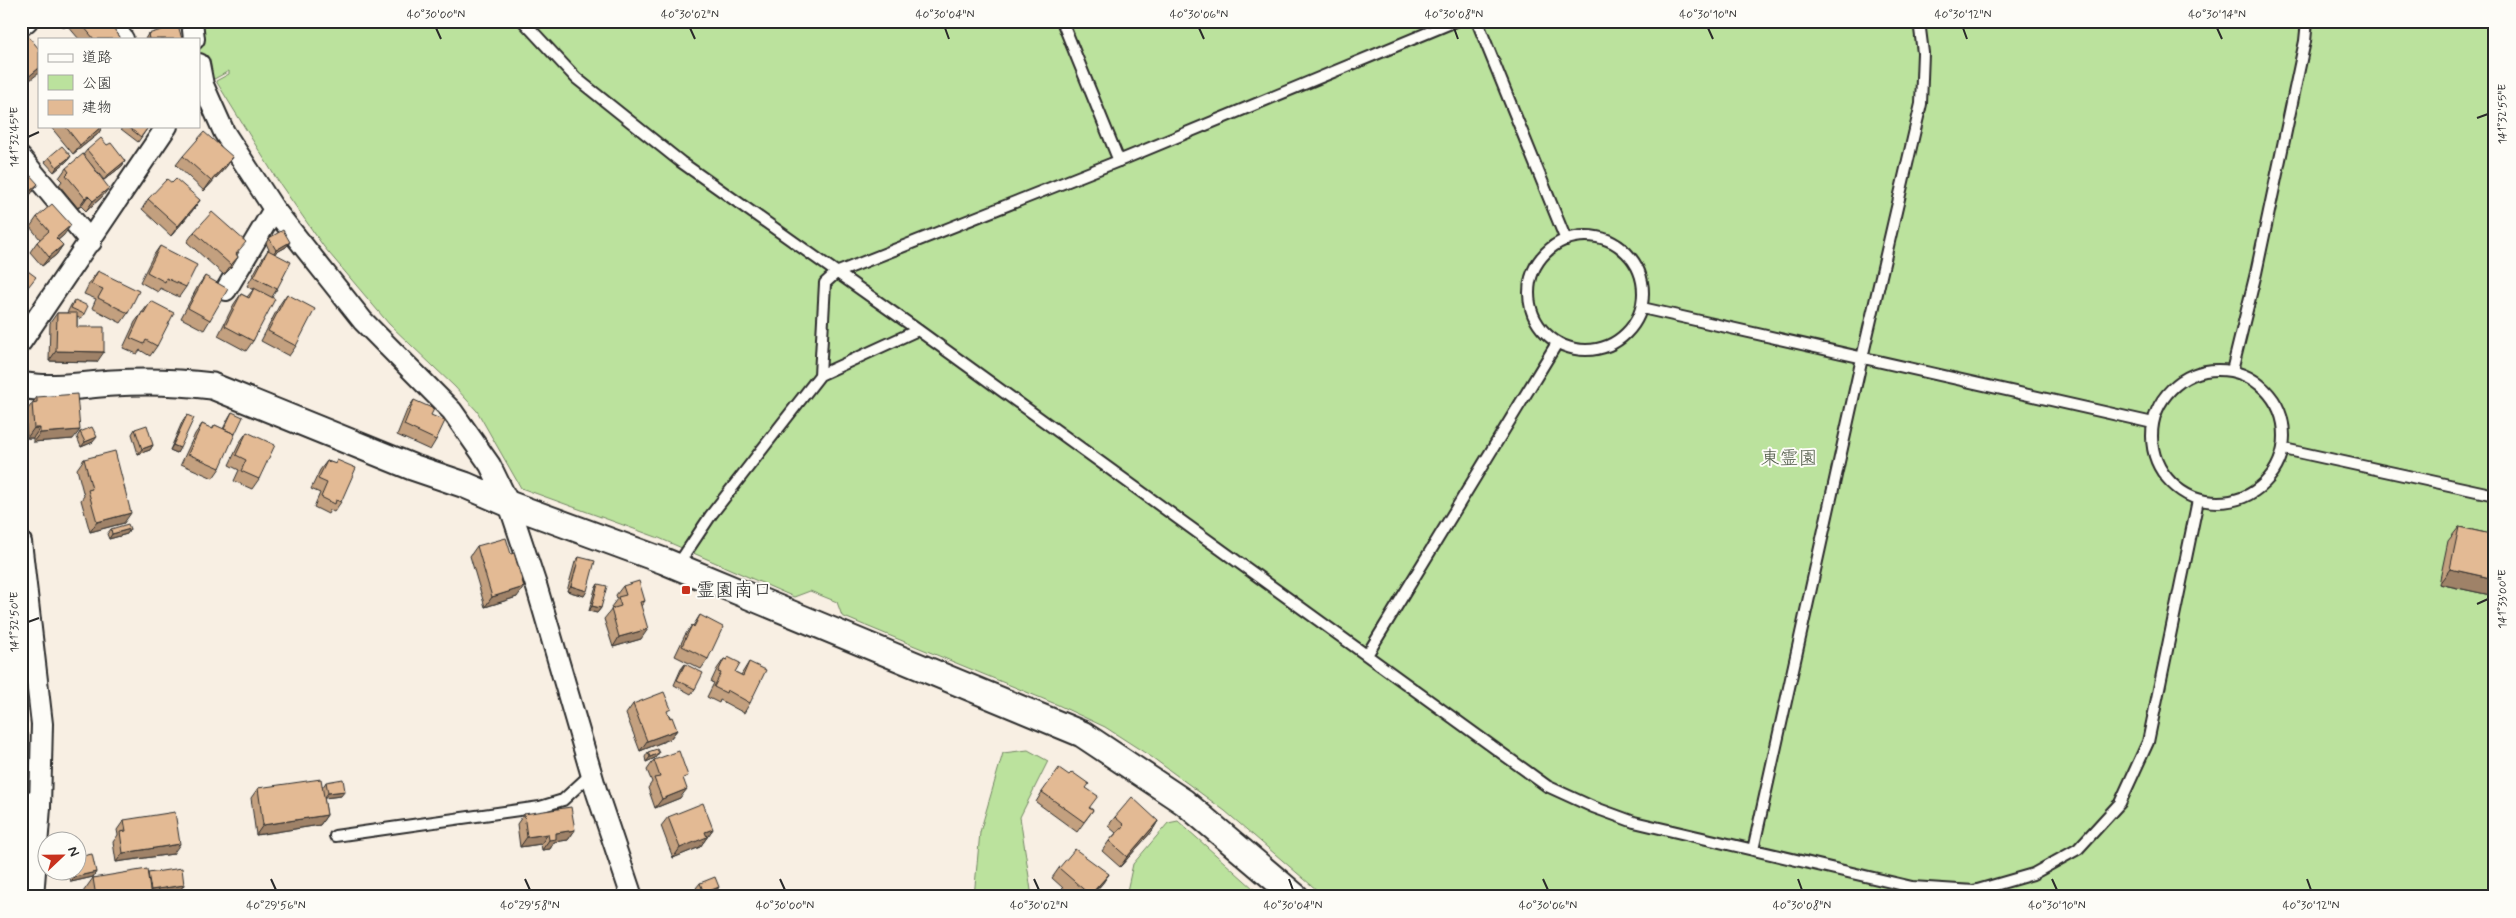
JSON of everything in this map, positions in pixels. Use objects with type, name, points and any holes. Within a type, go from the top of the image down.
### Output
[{"type":"street","points":[[21,26],[27,21]]},
{"type":"street","points":[[109,21],[122,38]]},
{"type":"street","points":[[192,21],[194,38]]},
{"type":"street","points":[[201,87],[224,132],[274,209],[363,321],[452,411],[490,465],[509,504],[537,588],[591,774],[632,897]]},
{"type":"street","points":[[21,342],[91,242],[166,128]]},
{"type":"street","points":[[21,158],[91,242]]},
{"type":"street","points":[[226,290],[274,209]]},
{"type":"street","points":[[21,385],[60,388],[113,383],[182,382],[212,386],[403,464],[465,485],[509,504],[676,566],[1082,734],[1184,802],[1296,897]]},
{"type":"street","points":[[21,542],[27,632],[42,724],[40,807],[33,897]]},
{"type":"street","points":[[21,799],[40,807]]},
{"type":"lane","points":[[523,21],[576,78],[681,162],[918,330],[1547,786],[1593,807],[1634,822],[1912,887],[1974,891],[2033,874],[2078,848],[2120,803],[2148,742],[2198,500]]},
{"type":"lane","points":[[1062,21],[1119,160]]},
{"type":"lane","points":[[820,375],[826,283],[836,273],[1119,160],[1456,21]]},
{"type":"lane","points":[[1477,21],[1566,240]]},
{"type":"lane","points":[[1753,850],[1862,358],[1922,104],[1923,53],[1919,21]]},
{"type":"lane","points":[[2232,372],[2256,273],[2307,21]]},
{"type":"lane","points":[[1586,235],[1601,237],[1615,243],[1627,252],[1642,278],[1642,308],[1636,322],[1627,334],[1615,343],[1601,349],[1586,351],[1571,349],[1557,343],[1545,334],[1536,322],[1531,308],[1530,278],[1536,264],[1545,252],[1566,240],[1586,235]]},
{"type":"lane","points":[[1642,308],[2154,423]]},
{"type":"lane","points":[[676,566],[711,515],[820,375],[918,330]]},
{"type":"lane","points":[[1367,655],[1557,343]]},
{"type":"lane","points":[[2207,371],[2232,372],[2254,380],[2266,390],[2276,403],[2282,418],[2284,449],[2279,465],[2270,478],[2245,497],[2230,502],[2198,500],[2183,493],[2161,470],[2155,455],[2152,439],[2154,423],[2158,408],[2178,383],[2192,375],[2207,371]]},
{"type":"lane","points":[[2284,449],[2495,495]]},
{"type":"lane","points":[[335,836],[540,807],[563,800],[591,774]]},
{"type":"green space","name":"東霊園","points":[[192,21],[2495,21],[2495,897],[1325,897],[1225,811],[1153,758],[1105,727],[1058,705],[842,616],[837,602],[810,591],[794,597],[659,538],[521,488],[477,411],[455,387],[389,324],[324,247],[276,178],[216,81],[229,74],[229,71],[203,85],[200,69],[200,38],[196,37]]},
{"type":"green space","points":[[1028,750],[1048,761],[1020,817],[1032,897],[974,897],[980,832],[1003,753]]},
{"type":"green space","points":[[1178,821],[1263,897],[1118,897],[1127,891],[1133,864],[1168,823]]},
{"type":"building","points":[[79,21],[108,21],[120,37],[120,38],[93,38]]},
{"type":"building","points":[[178,25],[182,38],[149,38],[148,34]]},
{"type":"building","points":[[24,31],[38,48],[38,69],[21,83],[21,33]]},
{"type":"building","points":[[67,128],[100,128],[80,145]]},
{"type":"building","points":[[130,128],[148,128],[141,137]]},
{"type":"building","points":[[204,132],[233,157],[211,181],[183,156]]},
{"type":"building","points":[[101,138],[107,145],[111,143],[125,161],[108,175],[87,150]]},
{"type":"building","points":[[62,146],[71,156],[57,167],[49,157]]},
{"type":"building","points":[[83,154],[109,188],[93,201],[88,196],[85,198],[66,175],[69,172],[66,168]]},
{"type":"building","points":[[21,165],[38,184],[21,199]]},
{"type":"building","points":[[167,179],[172,183],[176,179],[200,200],[178,226],[148,199]]},
{"type":"building","points":[[52,204],[71,225],[56,238],[63,245],[49,257],[37,242],[49,231],[37,217]]},
{"type":"building","points":[[212,212],[246,242],[236,254],[238,257],[231,265],[194,232]]},
{"type":"building","points":[[283,230],[290,242],[276,250],[269,238]]},
{"type":"building","points":[[160,246],[197,265],[186,287],[166,278],[165,282],[147,272]]},
{"type":"building","points":[[268,250],[291,262],[277,289],[254,277]]},
{"type":"building","points":[[21,266],[36,277],[21,296]]},
{"type":"building","points":[[98,271],[139,291],[128,313],[98,298],[103,289],[91,284]]},
{"type":"building","points":[[205,276],[228,289],[210,320],[188,308]]},
{"type":"building","points":[[254,288],[275,299],[253,341],[225,326],[241,294],[249,298]]},
{"type":"building","points":[[287,294],[315,309],[296,346],[268,331]]},
{"type":"building","points":[[75,300],[88,306],[84,314],[71,308]]},
{"type":"building","points":[[151,301],[174,313],[157,346],[146,340],[144,344],[130,338],[142,312],[144,313]]},
{"type":"building","points":[[57,313],[77,313],[77,327],[104,327],[104,352],[56,351]]},
{"type":"building","points":[[77,394],[80,430],[40,433],[40,428],[34,428],[32,403],[37,402],[37,397]]},
{"type":"building","points":[[414,400],[434,409],[431,415],[445,421],[436,440],[404,425]]},
{"type":"building","points":[[232,412],[243,417],[235,434],[224,429]]},
{"type":"building","points":[[187,415],[194,418],[180,448],[173,445]]},
{"type":"building","points":[[202,424],[213,429],[215,425],[235,434],[220,468],[188,454]]},
{"type":"building","points":[[147,425],[153,445],[142,449],[135,429]]},
{"type":"building","points":[[92,427],[97,437],[85,442],[80,432]]},
{"type":"building","points":[[247,432],[275,445],[259,479],[241,471],[246,460],[236,455]]},
{"type":"building","points":[[115,451],[131,513],[97,522],[88,490],[92,489],[84,459]]},
{"type":"building","points":[[337,460],[356,468],[341,502],[336,500],[335,504],[321,497],[327,483],[318,479],[327,461],[336,464]]},
{"type":"building","points":[[128,524],[130,529],[112,534],[111,529]]},
{"type":"building","points":[[2459,527],[2495,535],[2495,579],[2450,569]]},
{"type":"building","points":[[506,538],[511,554],[514,553],[524,587],[492,597],[477,546]]},
{"type":"building","points":[[579,557],[595,561],[587,591],[571,586]]},
{"type":"building","points":[[639,581],[645,601],[640,602],[648,629],[619,637],[611,609],[621,606],[618,597],[626,595],[623,586]]},
{"type":"building","points":[[598,584],[607,586],[601,608],[592,606]]},
{"type":"building","points":[[700,615],[723,627],[708,659],[682,646],[692,625],[694,627]]},
{"type":"building","points":[[728,657],[740,663],[735,672],[743,676],[749,662],[766,670],[750,703],[727,690],[726,693],[714,687],[721,673],[718,672],[724,659],[727,660]]},
{"type":"building","points":[[685,664],[703,673],[695,689],[677,680]]},
{"type":"building","points":[[664,692],[671,709],[667,711],[670,718],[672,717],[677,730],[647,741],[633,704]]},
{"type":"building","points":[[657,749],[659,753],[650,757],[648,752]]},
{"type":"building","points":[[679,751],[688,776],[683,778],[687,789],[662,799],[654,778],[660,777],[654,760]]},
{"type":"building","points":[[1059,768],[1069,775],[1072,772],[1089,784],[1086,788],[1098,796],[1089,808],[1093,810],[1084,822],[1042,792]]},
{"type":"building","points":[[321,779],[327,815],[263,825],[258,788]]},
{"type":"building","points":[[343,779],[345,791],[328,793],[326,782]]},
{"type":"building","points":[[1132,797],[1158,821],[1127,857],[1109,841],[1124,825],[1115,817]]},
{"type":"building","points":[[703,803],[713,829],[705,832],[707,837],[680,848],[668,817]]},
{"type":"building","points":[[571,807],[575,830],[556,833],[556,839],[549,840],[548,834],[527,837],[524,814]]},
{"type":"building","points":[[175,812],[180,844],[123,853],[120,832],[126,831],[124,820]]},
{"type":"building","points":[[1075,849],[1109,874],[1090,895],[1059,868]]},
{"type":"building","points":[[92,854],[96,872],[88,874],[88,855]]},
{"type":"building","points":[[182,868],[184,885],[151,890],[148,873]]},
{"type":"building","points":[[147,869],[151,897],[96,897],[93,878]]},
{"type":"building","points":[[715,877],[719,887],[704,893],[700,883]]},
{"type":"place","name":"霊園南口","points":[[686,590]]}]
